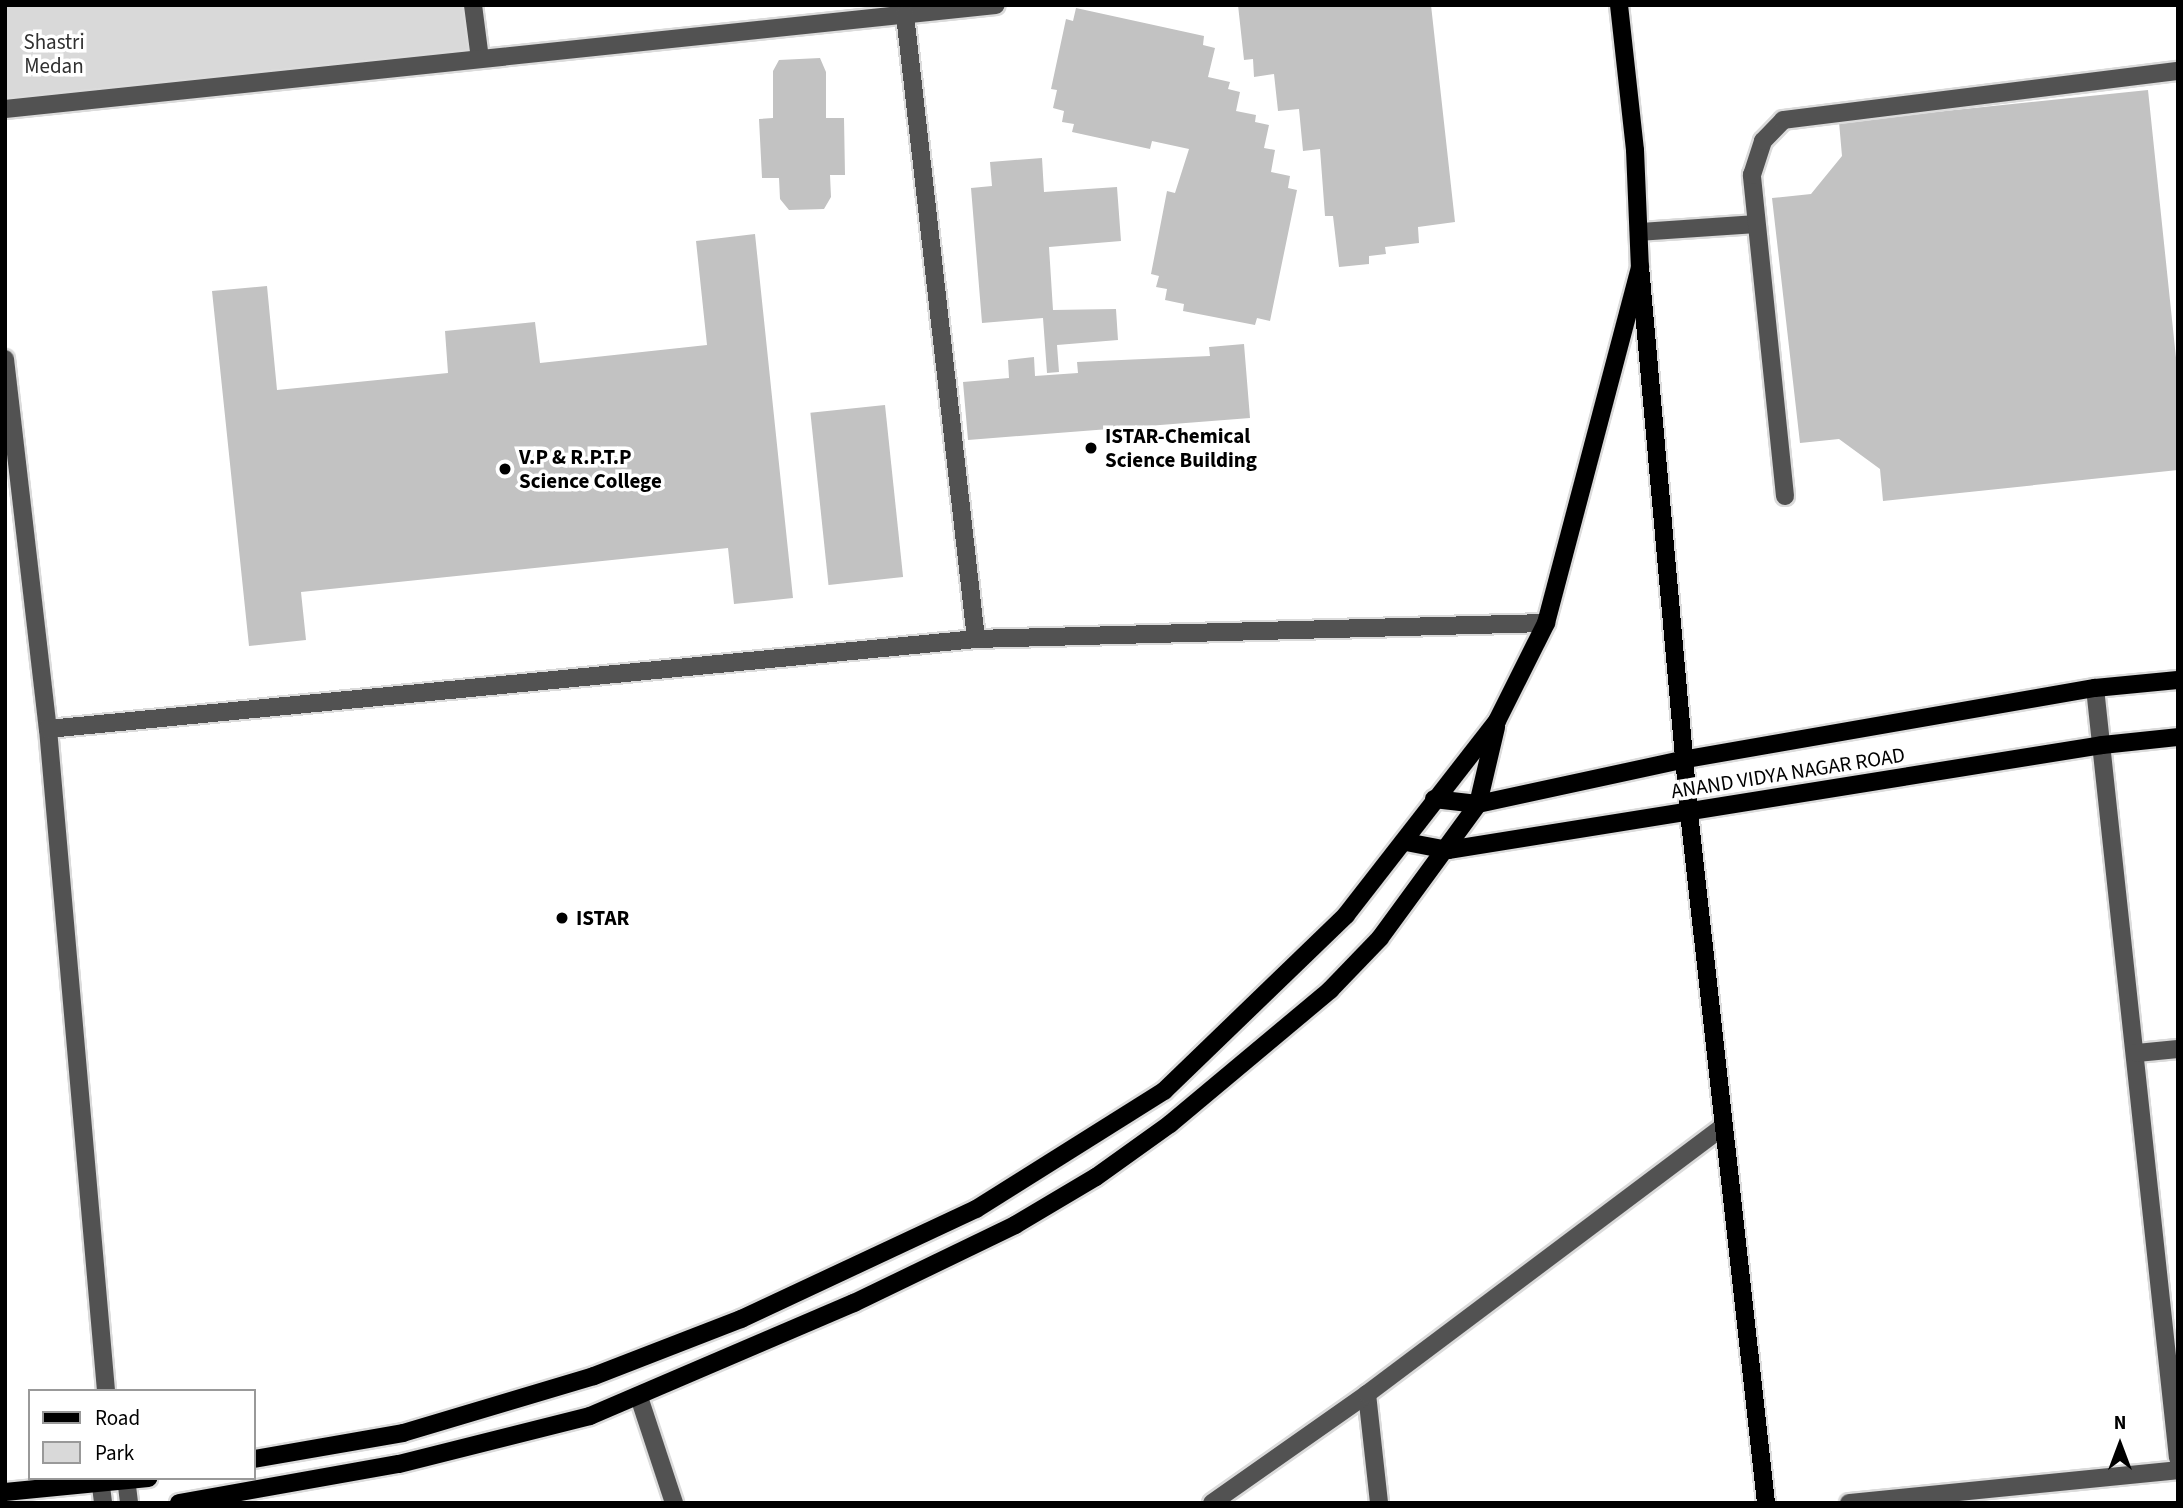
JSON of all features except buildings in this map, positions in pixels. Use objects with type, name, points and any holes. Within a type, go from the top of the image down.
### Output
[{"type":"main road","points":[[1619,5],[1635,150],[1640,267],[1687,759],[1689,813],[1766,1503]]},
{"type":"main road","points":[[256,1459],[403,1433],[594,1376],[741,1319],[976,1209],[1164,1091],[1346,915],[1406,842],[1434,799],[1452,782],[1497,721],[1546,624],[1640,267]]},
{"type":"main road","name":"ANAND VIDYA NAGAR ROAD","points":[[1434,799],[1478,804],[1687,759],[2095,688],[2178,680]]},
{"type":"main road","points":[[179,1503],[400,1464],[590,1416],[867,1297],[1016,1225],[1096,1177],[1170,1124],[1330,990],[1380,938],[1448,849],[1478,804],[1497,721]]},
{"type":"main road","name":"ANAND VIDYA NAGAR ROAD","points":[[1406,842],[1448,849],[1689,813],[2102,745],[2178,737]]},
{"type":"main road","points":[[5,1492],[100,1489],[127,1480]]},
{"type":"street","points":[[473,5],[480,59]]},
{"type":"street","points":[[5,109],[480,59],[877,12],[905,15],[996,5]]},
{"type":"street","points":[[905,15],[976,639]]},
{"type":"street","points":[[1785,496],[1752,175],[1763,141],[1783,120],[2178,71]]},
{"type":"street","points":[[1639,232],[1755,223]]},
{"type":"street","points":[[5,359],[48,729],[106,1389]]},
{"type":"street","points":[[48,729],[976,639],[1546,624]]},
{"type":"street","points":[[2095,688],[2172,1332],[2178,1458]]},
{"type":"street","points":[[2137,1053],[2178,1049]]},
{"type":"street","points":[[1212,1503],[1367,1394],[1722,1127]]},
{"type":"street","points":[[1367,1394],[1379,1503]]},
{"type":"street","points":[[639,1397],[674,1503]]},
{"type":"street","points":[[1849,1503],[2178,1470]]},
{"type":"street","points":[[127,1480],[129,1503]]},
{"type":"green space","name":"Shastri Medan","points":[[5,5],[473,5],[480,59],[5,109]]},
{"type":"place","name":"ISTAR-Chemical Science Building","points":[[1091,448]]},
{"type":"place","name":"V.P & R.P.T.P Science College","points":[[505,469]]},
{"type":"place","name":"ISTAR","points":[[562,918]]}]
